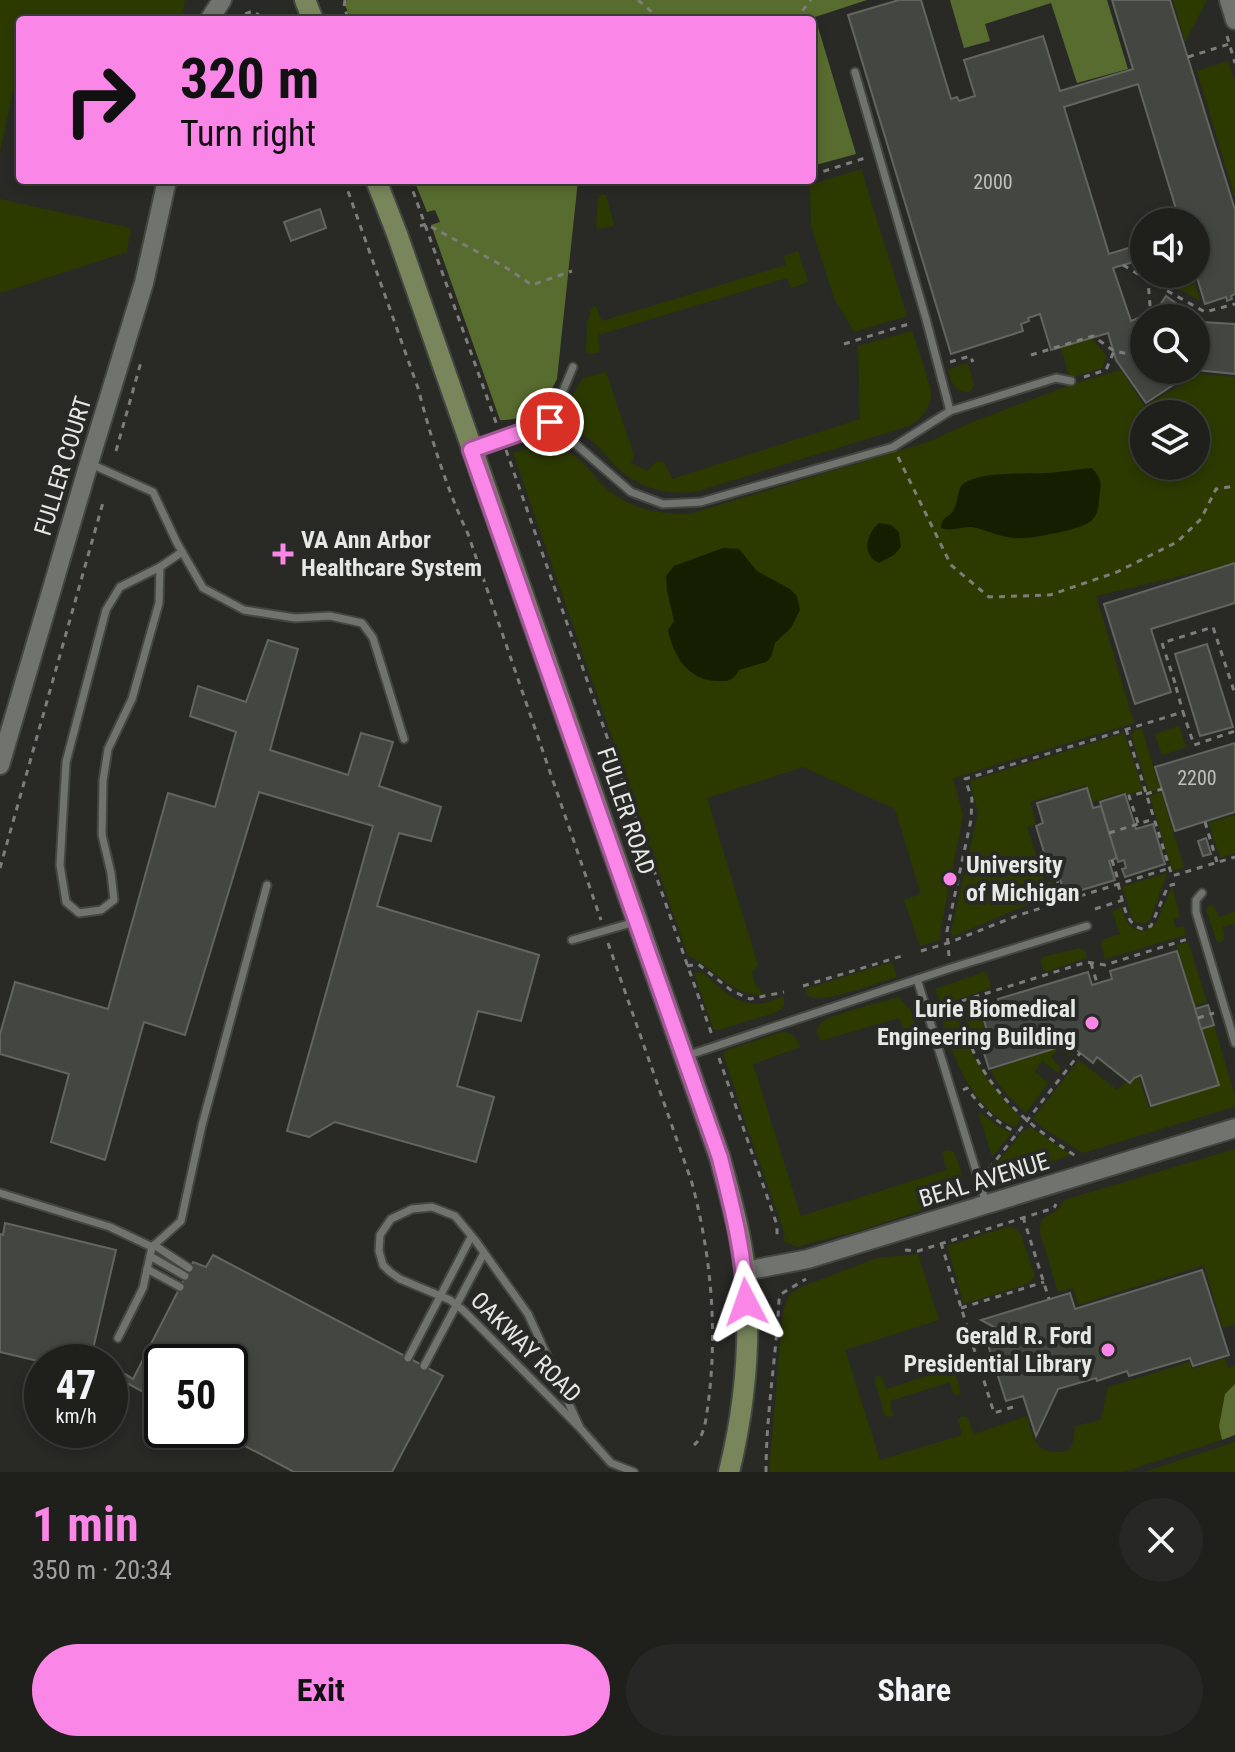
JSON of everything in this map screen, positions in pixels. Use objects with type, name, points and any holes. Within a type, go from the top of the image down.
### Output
[{"type":"main road","name":"FULLER ROAD","points":[[377,184],[720,1158],[738,1226],[745,1271],[747,1333],[743,1397],[729,1472]]},
{"type":"street","points":[[1229,0],[1235,20]]},
{"type":"street","name":"FULLER COURT","points":[[0,765],[144,283],[166,184]]},
{"type":"street","name":"BEAL AVENUE","points":[[745,1271],[808,1259],[1235,1128]]},
{"type":"lane","points":[[855,72],[950,411]]},
{"type":"lane","points":[[471,450],[550,422],[573,367]]},
{"type":"lane","points":[[550,422],[631,492],[663,504],[701,502],[893,447],[950,411],[1056,378],[1071,381]]},
{"type":"lane","points":[[89,463],[153,492],[203,588],[244,610],[295,618],[330,616],[362,623],[373,638],[404,739]]},
{"type":"lane","points":[[160,567],[159,603],[132,699],[108,749],[103,781],[102,835],[114,900],[101,910],[79,913],[66,902],[60,865],[66,762],[106,610],[120,587],[182,552]]},
{"type":"lane","points":[[118,1338],[143,1288],[153,1246],[181,1221],[202,1125],[267,885]]},
{"type":"lane","points":[[1202,893],[1196,900],[1196,912],[1235,1043]]},
{"type":"lane","points":[[572,940],[637,922]]},
{"type":"lane","points":[[684,1057],[1087,926]]},
{"type":"lane","points":[[917,979],[987,1205]]},
{"type":"lane","points":[[0,1193],[110,1227],[153,1246],[189,1268]]},
{"type":"lane","name":"OAKWAY ROAD","points":[[580,1428],[528,1314],[455,1216],[432,1207],[412,1209],[391,1219],[380,1235],[379,1251],[383,1265],[400,1279],[456,1304],[502,1347],[611,1463],[634,1472]]},
{"type":"lane","points":[[408,1358],[471,1237]]},
{"type":"lane","points":[[424,1366],[484,1253]]},
{"type":"lane","points":[[150,1256],[185,1276]]},
{"type":"lane","points":[[147,1269],[180,1287]]},
{"type":"path","points":[[638,0],[656,16]]},
{"type":"path","points":[[798,16],[811,0]]},
{"type":"path","points":[[239,16],[253,11],[260,16]]},
{"type":"path","points":[[1188,57],[1229,44]]},
{"type":"path","points":[[816,174],[852,162]]},
{"type":"path","points":[[346,184],[370,244],[454,504],[468,534],[692,1183],[702,1220],[709,1268],[713,1336],[705,1426],[694,1445]]},
{"type":"path","points":[[411,184],[715,1046],[777,1225],[777,1236]]},
{"type":"path","points":[[420,226],[426,224],[532,285],[572,271]]},
{"type":"path","points":[[1123,265],[1130,269]]},
{"type":"path","points":[[1162,288],[1205,312],[1235,304]]},
{"type":"path","points":[[844,344],[903,326]]},
{"type":"path","points":[[1031,355],[1093,336],[1114,351],[1130,354]]},
{"type":"path","points":[[1071,381],[1106,370],[1114,351]]},
{"type":"path","points":[[938,365],[970,356],[973,362]]},
{"type":"path","points":[[116,451],[141,363]]},
{"type":"path","points":[[893,447],[951,565],[989,597],[1050,595],[1117,572],[1177,542],[1201,519],[1216,489],[1235,486]]},
{"type":"path","points":[[0,868],[104,499]]},
{"type":"path","points":[[1235,694],[1213,627],[1162,643],[1194,745],[1235,731]]},
{"type":"path","points":[[951,968],[947,931],[971,820],[972,799],[965,779],[1183,712]]},
{"type":"path","points":[[1126,729],[1172,876],[1235,857]]},
{"type":"path","points":[[1138,824],[1129,796],[1162,789]]},
{"type":"path","points":[[1109,833],[1154,819]]},
{"type":"path","points":[[1205,822],[1217,862]]},
{"type":"path","points":[[1112,860],[1129,921],[1138,929],[1148,929],[1168,886],[1175,884]]},
{"type":"path","points":[[921,951],[1019,915],[1170,868]]},
{"type":"path","points":[[646,872],[653,870]]},
{"type":"path","points":[[1056,877],[1064,901]]},
{"type":"path","points":[[591,891],[597,889]]},
{"type":"path","points":[[1095,909],[1123,900]]},
{"type":"path","points":[[942,1007],[1087,962],[1110,964],[1191,938]]},
{"type":"path","points":[[803,986],[902,956]]},
{"type":"path","points":[[1091,963],[1097,983]]},
{"type":"path","points":[[687,966],[698,964],[732,991],[750,999],[784,992]]},
{"type":"path","points":[[1110,964],[1113,970]]},
{"type":"path","points":[[956,1003],[966,1035],[995,1086],[1044,1135],[1100,1170]]},
{"type":"path","points":[[1198,1018],[1214,1013]]},
{"type":"path","points":[[980,1181],[1053,1082],[1080,1053]]},
{"type":"path","points":[[981,1065],[988,1063]]},
{"type":"path","points":[[952,1093],[967,1088],[992,1117],[1017,1133]]},
{"type":"path","points":[[1023,1217],[1049,1299]]},
{"type":"path","points":[[941,1243],[994,1413],[1016,1406]]},
{"type":"path","points":[[961,1308],[1044,1282]]},
{"type":"path","points":[[766,1472],[779,1300],[787,1290],[786,1286]]},
{"type":"path","points":[[970,1337],[1004,1336]]},
{"type":"green space","points":[[0,0],[185,0],[182,16],[16,16],[16,81],[0,152]]},
{"type":"green space","points":[[347,0],[867,0],[816,17],[349,16],[345,5]]},
{"type":"green space","points":[[950,0],[1107,0],[1128,69],[1077,83],[1051,3],[985,24],[990,41],[964,48]]},
{"type":"green space","points":[[1173,0],[1207,0],[1185,42]]},
{"type":"green space","points":[[816,20],[856,154],[816,165]]},
{"type":"green space","points":[[1228,61],[1235,83],[1235,197],[1197,71]]},
{"type":"green space","points":[[861,169],[907,316],[854,332],[834,298],[811,226],[810,185]]},
{"type":"green space","points":[[416,184],[578,184],[557,379],[542,403],[529,414],[500,420],[431,225],[440,222],[435,210],[427,212]]},
{"type":"green space","points":[[602,194],[606,195],[614,224],[598,229],[598,199]]},
{"type":"green space","points":[[0,199],[131,228],[127,252],[0,293]]},
{"type":"green space","points":[[798,251],[808,282],[791,288],[787,278],[598,335],[600,352],[589,354],[586,351],[588,322],[593,306],[596,306],[602,321],[786,265],[784,256]]},
{"type":"green space","points":[[1177,288],[1196,288],[1200,301]]},
{"type":"green space","points":[[912,331],[931,400],[921,417],[909,426],[698,491],[665,491],[635,481],[569,423],[567,414],[570,403],[583,378],[606,372],[634,455],[631,463],[647,471],[656,462],[664,462],[672,479],[860,419],[858,346]]},
{"type":"green space","points":[[1092,339],[1107,356],[1102,368],[1070,378],[1061,348]]},
{"type":"green space","points":[[968,363],[974,385],[970,392],[965,392],[952,382],[948,369]]},
{"type":"green space","points":[[1121,370],[1140,400],[1130,400],[1130,480],[1210,480],[1210,400],[1155,400],[1183,384],[1210,384],[1210,375],[1235,377],[1235,563],[1096,596],[1134,723],[953,778],[963,815],[940,940],[920,946],[904,900],[921,894],[895,809],[803,767],[707,798],[758,965],[752,972],[755,984],[764,995],[737,989],[687,953],[513,453],[550,443],[575,456],[620,499],[658,512],[689,514],[928,442],[1070,385]]},
{"type":"green space","points":[[1179,726],[1186,747],[1162,755],[1155,734]]},
{"type":"green space","points":[[1142,729],[1160,789],[1149,792],[1131,735],[1135,730]]},
{"type":"green space","points":[[1124,733],[1143,790],[1127,795],[1124,792],[1093,802],[1086,785],[1030,802],[1036,824],[1027,827],[1045,883],[1053,881],[1058,897],[1017,909],[952,937],[978,813],[970,781]]},
{"type":"green space","points":[[1161,792],[1184,867],[1172,871],[1150,796]]},
{"type":"green space","points":[[1235,815],[1235,853],[1220,858],[1209,823]]},
{"type":"green space","points":[[1167,873],[1150,920],[1145,924],[1136,922],[1122,887]]},
{"type":"green space","points":[[1171,889],[1180,917],[1173,919],[1176,928],[1184,926],[1186,935],[1105,959],[1101,942],[1120,934],[1112,911],[1121,908],[1129,925],[1146,931],[1156,924]]},
{"type":"green space","points":[[1211,905],[1219,917],[1235,912],[1235,923],[1222,927],[1225,937],[1220,943],[1216,940],[1206,909]]},
{"type":"green space","points":[[1188,942],[1207,1002],[1195,1006],[1177,945]]},
{"type":"green space","points":[[1084,949],[1087,958],[1044,972],[1042,957]]},
{"type":"green space","points":[[892,962],[897,977],[867,987],[821,998],[810,997],[805,989]]},
{"type":"green space","points":[[702,972],[727,994],[742,1002],[761,1004],[784,996],[784,1006],[777,1012],[714,1030],[694,974]]},
{"type":"green space","points":[[984,972],[991,988],[941,1005],[935,989]]},
{"type":"green space","points":[[899,997],[911,1011],[916,1028],[909,1032],[905,1032],[899,1018],[820,1041],[818,1027],[826,1020]]},
{"type":"green space","points":[[980,998],[982,1006],[979,1007],[987,1032],[971,1037],[962,1004]]},
{"type":"green space","points":[[955,1007],[980,1067],[1021,1118],[1015,1127],[986,1107],[957,1062],[940,1012]]},
{"type":"green space","points":[[1214,1026],[1235,1096],[1233,1107],[1083,1153],[1033,1119],[1079,1060],[1117,1090],[1126,1082],[1131,1085],[1134,1079],[1139,1078],[1149,1108],[1219,1085],[1203,1029]]},
{"type":"green space","points":[[782,1032],[794,1036],[800,1047],[753,1064],[801,1216],[947,1170],[942,1154],[948,1150],[954,1152],[962,1176],[961,1188],[955,1199],[798,1247],[783,1241],[785,1234],[723,1053]]},
{"type":"green space","points":[[1061,1047],[1071,1055],[1058,1048],[1051,1058],[1061,1067],[1058,1073],[1042,1061],[1035,1072],[1048,1083],[1026,1113],[1002,1088],[991,1070]]},
{"type":"green space","points":[[978,1111],[1011,1133],[992,1157]]},
{"type":"green space","points":[[1030,1127],[1069,1153],[1069,1156],[1012,1174],[1000,1171],[995,1166],[1023,1131]]},
{"type":"green space","points":[[1235,1149],[1235,1324],[1223,1328],[1204,1265],[1078,1305],[1073,1288],[1058,1292],[1040,1232],[1043,1219],[1057,1210],[1064,1200]]},
{"type":"green space","points":[[1010,1227],[1021,1235],[1035,1276],[1029,1283],[964,1304],[947,1246]]},
{"type":"green space","points":[[918,1254],[939,1320],[845,1350],[880,1460],[962,1435],[958,1420],[962,1416],[968,1418],[974,1434],[1027,1416],[1034,1439],[1042,1449],[1067,1451],[1073,1444],[1075,1426],[1101,1420],[1108,1387],[1190,1362],[1192,1369],[1225,1358],[1228,1368],[1235,1366],[1235,1384],[1225,1394],[1219,1425],[1222,1440],[1123,1472],[769,1472],[783,1312],[789,1295],[801,1287],[877,1258]]},
{"type":"green space","points":[[943,1359],[951,1359],[961,1393],[954,1396],[950,1382],[890,1401],[893,1415],[885,1416],[875,1381],[877,1375],[882,1377],[886,1389],[945,1370]]},
{"type":"green space","points":[[1235,1384],[1235,1435],[1222,1440],[1219,1426],[1225,1394]]},
{"type":"green space","points":[[1235,1442],[1235,1472],[1144,1472]]},
{"type":"shaded area","points":[[1092,468],[1101,484],[1099,505],[1093,519],[1082,526],[1021,538],[972,527],[941,528],[954,509],[960,487],[979,477]]},
{"type":"shaded area","points":[[879,523],[891,525],[899,532],[901,547],[879,563],[870,555],[867,544]]},
{"type":"shaded area","points":[[723,548],[739,549],[757,571],[790,589],[797,596],[800,610],[791,628],[775,643],[766,662],[739,670],[727,681],[707,680],[698,676],[678,658],[668,630],[674,621],[666,576],[674,566]]},
{"type":"building","points":[[899,0],[921,0],[951,99],[957,97],[959,101],[975,96],[964,60],[1043,36],[1060,91],[1133,69],[1112,0],[1170,0],[1235,210],[1235,294],[1231,296],[1232,299],[1227,301],[1226,297],[1205,304],[1200,288],[1210,288],[1210,208],[1176,208],[1138,84],[1064,107],[1109,254],[1130,247],[1130,263],[1113,268],[1130,318],[1130,380],[1116,360],[1108,333],[1051,350],[1040,314],[1021,324],[1023,331],[951,354],[848,15]]},
{"type":"building","points":[[320,209],[326,228],[291,241],[284,222]]},
{"type":"building","points":[[1166,296],[1177,304],[1161,304]]},
{"type":"building","points":[[1210,322],[1235,324],[1235,374],[1210,371]]},
{"type":"building","points":[[1133,384],[1175,384],[1151,400],[1144,400]]},
{"type":"building","points":[[1235,563],[1235,603],[1151,629],[1171,692],[1135,704],[1104,604]]},
{"type":"building","points":[[268,640],[298,649],[270,750],[348,775],[361,733],[393,742],[379,786],[441,807],[431,841],[399,833],[377,906],[539,955],[521,1021],[478,1011],[457,1086],[494,1097],[476,1162],[335,1122],[309,1137],[287,1131],[373,826],[259,792],[185,1035],[144,1022],[105,1160],[51,1142],[69,1074],[0,1054],[0,1034],[15,982],[108,1009],[168,793],[215,807],[236,732],[190,716],[198,686],[246,702]]},
{"type":"building","points":[[1207,644],[1233,727],[1200,736],[1175,654]]},
{"type":"building","points":[[1235,743],[1235,812],[1175,831],[1155,767]]},
{"type":"building","points":[[1087,788],[1093,808],[1101,806],[1117,858],[1109,861],[1115,880],[1065,895],[1059,876],[1052,878],[1036,826],[1043,823],[1037,803]]},
{"type":"building","points":[[1125,794],[1136,829],[1153,824],[1165,864],[1125,877],[1122,869],[1126,868],[1124,860],[1118,862],[1100,802]]},
{"type":"building","points":[[1206,838],[1211,854],[1203,856],[1198,841]]},
{"type":"building","name":"Lurie Biomedical Engineering Building","points":[[1177,951],[1219,1085],[1151,1106],[1141,1075],[1130,1083],[1097,1057],[1093,1063],[1069,1044],[989,1069],[979,1037],[988,1034],[981,1010],[999,1004],[998,999],[1088,972],[1092,985],[1112,979],[1110,971]]},
{"type":"building","points":[[1208,1005],[1214,1025],[1201,1029],[1195,1009]]},
{"type":"building","points":[[5,1223],[116,1250],[94,1344],[24,1344],[24,1358],[0,1352],[0,1234],[3,1235]]},
{"type":"building","points":[[213,1255],[443,1376],[392,1472],[294,1472],[248,1448],[248,1344],[151,1344],[193,1262],[206,1267]]},
{"type":"building","name":"Gerald R. Ford Presidential Library","points":[[1202,1270],[1229,1355],[1193,1366],[1190,1358],[1129,1376],[1127,1371],[1058,1389],[1036,1436],[1023,1396],[1006,1401],[988,1345],[1006,1340],[1003,1332],[981,1320],[1070,1293],[1075,1309]]},
{"type":"building","points":[[144,1358],[144,1392],[128,1384],[128,1376],[133,1379]]},
{"type":"place","name":"VA Ann Arbor Healthcare System","points":[[283,554]]},
{"type":"place","name":"University of Michigan","points":[[950,879]]},
{"type":"place","name":"Lurie Biomedical Engineering Building","points":[[1092,1023]]},
{"type":"place","name":"Gerald R. Ford Presidential Library","points":[[1108,1350]]},
{"type":"route","points":[[550,422],[471,450],[720,1158],[738,1226],[746,1302]]}]
